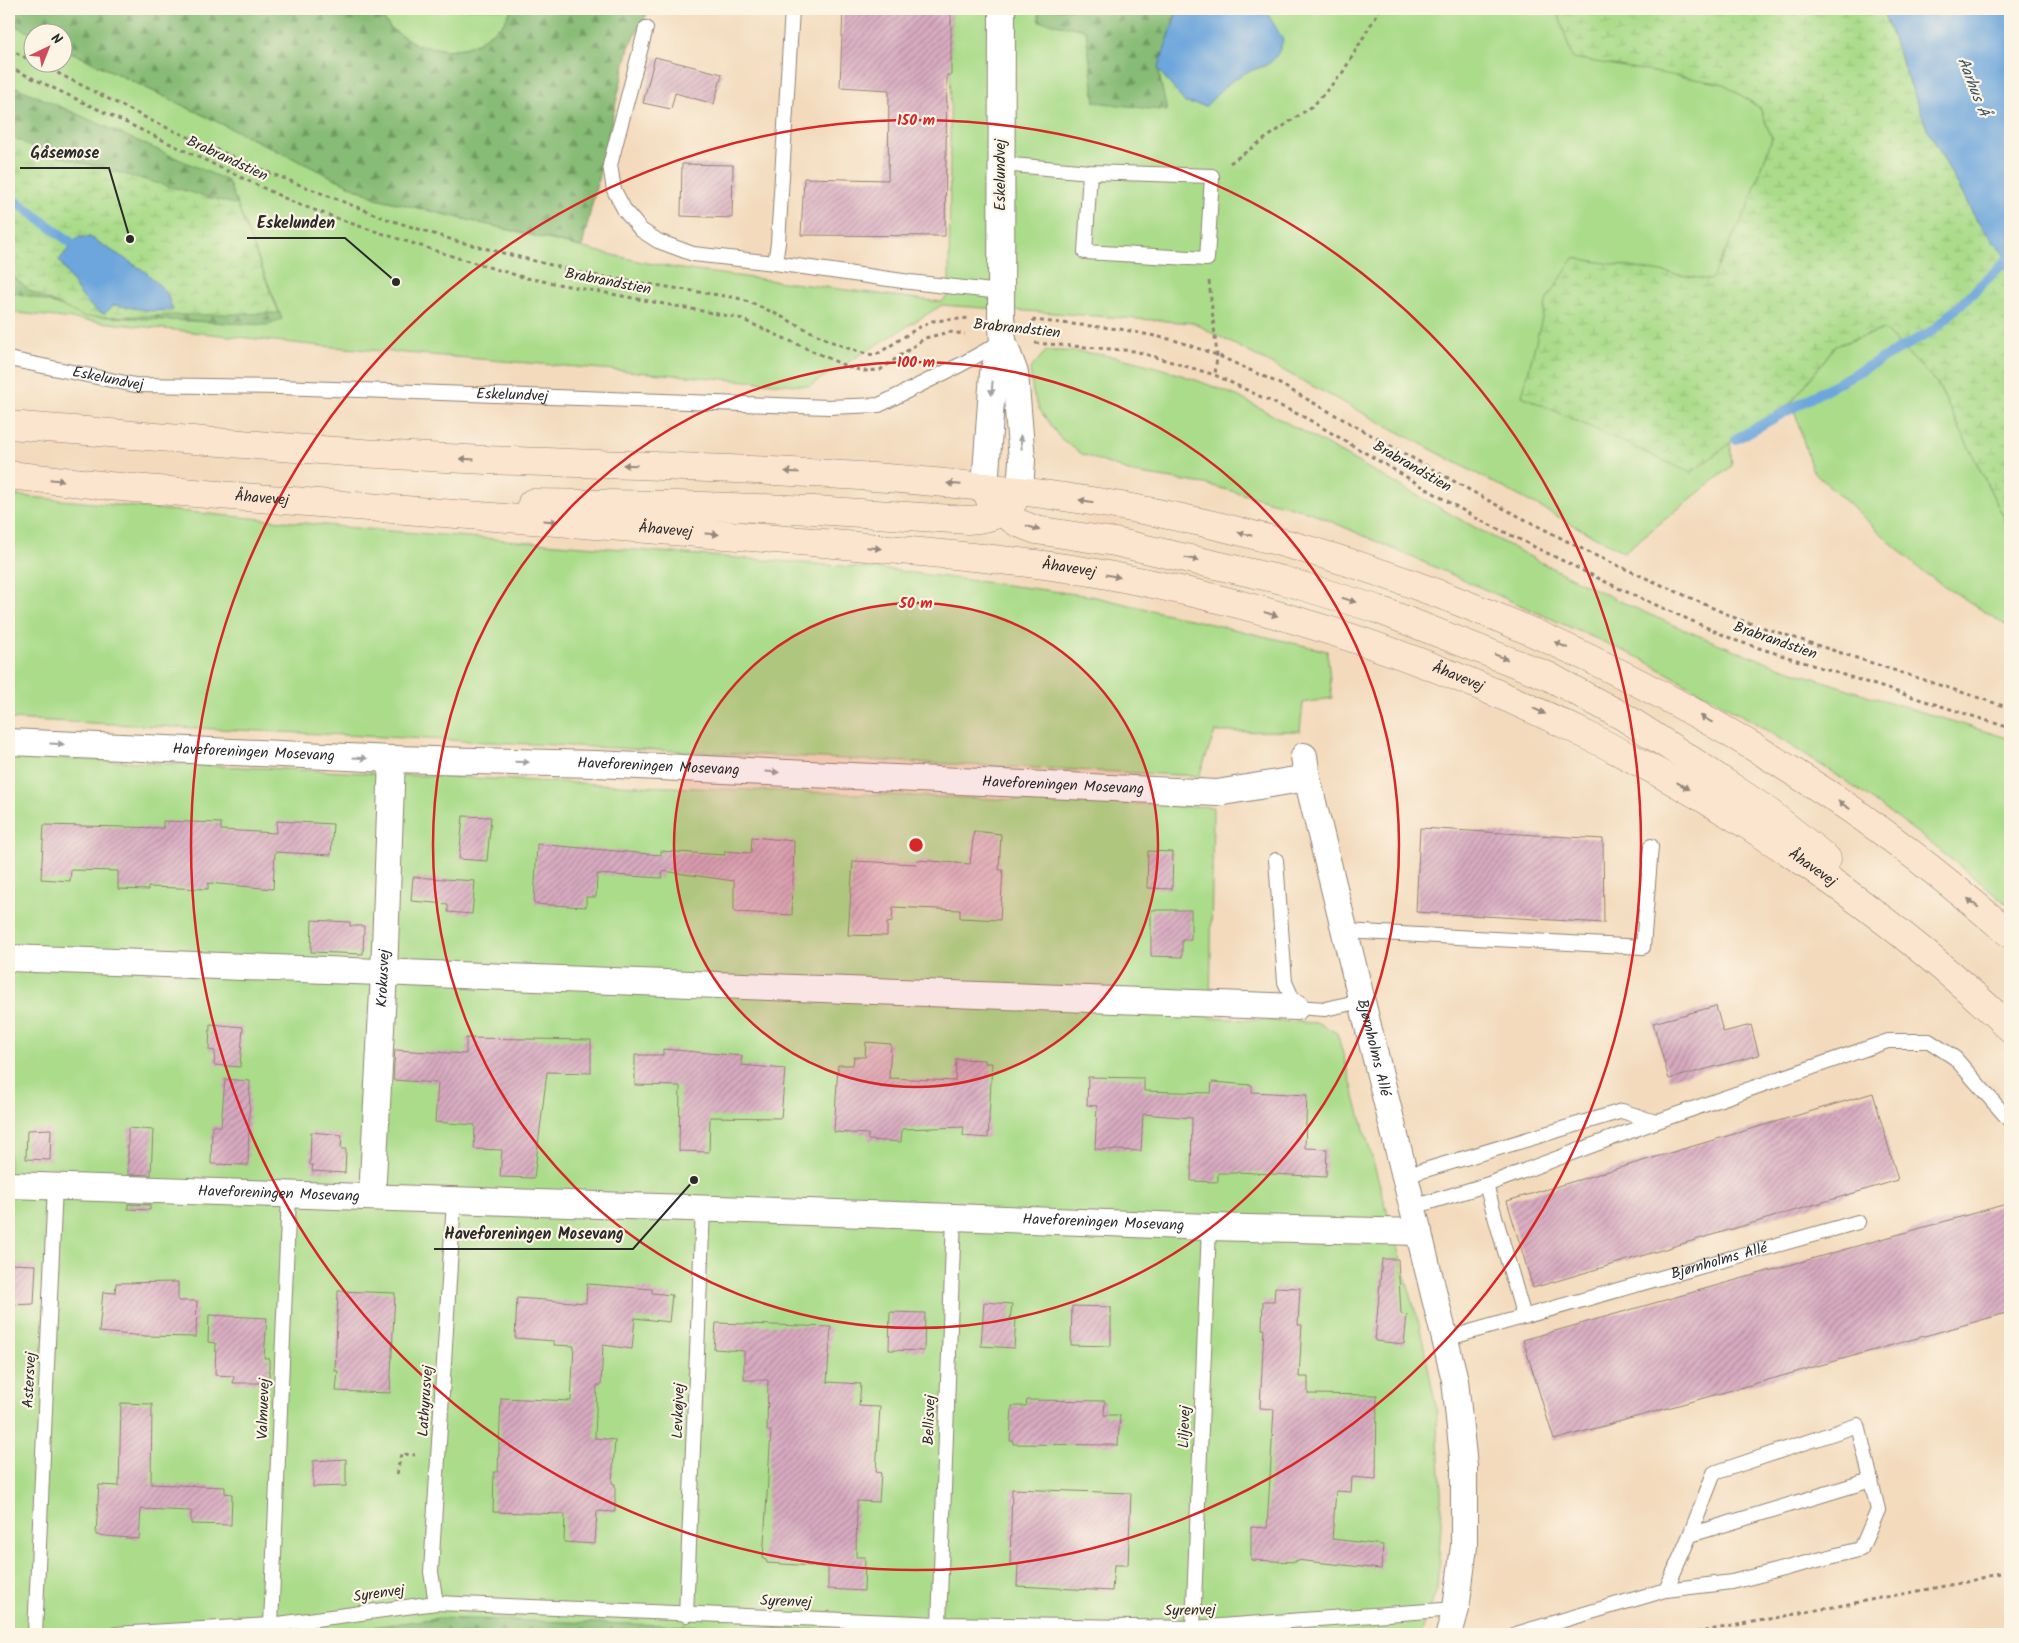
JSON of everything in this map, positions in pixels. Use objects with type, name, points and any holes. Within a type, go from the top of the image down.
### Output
[{"type":"main road","points":[[9,425],[286,447],[477,459],[816,473],[1020,490],[1125,507],[1293,546],[1389,576],[1470,605],[1560,644],[1641,683],[1716,724],[1868,821],[1955,887],[2010,934]]},
{"type":"main road","name":"Åhavevej","points":[[9,475],[268,500],[809,541],[996,559],[1110,576],[1189,592],[1271,613],[1365,642],[1446,672],[1535,710],[1609,745],[1680,784],[1752,828],[1822,875],[1892,928],[1990,1008],[2010,1028]]},
{"type":"main road","points":[[985,487],[990,502],[1001,512],[1018,523],[1036,530],[1115,542],[1282,580],[1377,609],[1548,676],[1624,717],[1766,810],[1833,864],[1990,1008]]},
{"type":"main road","points":[[268,500],[677,505],[814,510],[968,520],[985,519],[1001,512],[1013,504],[1020,490]]},
{"type":"street","name":"Eskelundvej","points":[[985,487],[993,373],[1002,316],[1002,9]]},
{"type":"street","name":"Eskelundvej","points":[[1002,316],[1015,373],[1022,460],[1020,490]]},
{"type":"street","name":"Haveforeningen Mosevang","points":[[9,742],[392,759],[596,764],[1217,793],[1306,767]]},
{"type":"street","name":"Krokusvej","points":[[372,1197],[384,973],[392,759]]},
{"type":"street","name":"Bjørnholms Allé","points":[[1306,767],[1361,1001],[1455,1380],[1464,1466],[1464,1546],[1456,1609],[1450,1634]]},
{"type":"street","points":[[9,958],[1296,1007]]},
{"type":"street","name":"Haveforeningen Mosevang","points":[[9,1185],[1209,1227],[1419,1232]]},
{"type":"lane","points":[[775,263],[778,242],[792,9]]},
{"type":"lane","points":[[646,28],[610,165],[617,197],[625,211],[642,230],[658,241],[692,254],[775,263],[910,282],[1002,316]]},
{"type":"lane","points":[[1002,164],[1090,172],[1212,176],[1207,259],[1085,252],[1090,172]]},
{"type":"lane","name":"Eskelundvej","points":[[9,359],[135,385],[279,387],[828,407],[879,405],[960,365],[1002,316]]},
{"type":"lane","points":[[1344,931],[1643,947],[1651,846]]},
{"type":"lane","points":[[1276,860],[1285,982],[1296,1007],[1324,1009],[1361,1001]]},
{"type":"lane","points":[[1413,1207],[1486,1185],[1655,1122],[1888,1041],[1929,1041],[1955,1058],[2010,1121]]},
{"type":"lane","points":[[1405,1176],[1622,1111],[1655,1122]]},
{"type":"lane","points":[[1486,1185],[1524,1317]]},
{"type":"lane","name":"Astersvej","points":[[35,1634],[55,1186]]},
{"type":"lane","name":"Valmuevej","points":[[271,1625],[289,1195]]},
{"type":"lane","name":"Lathyrusvej","points":[[436,1603],[431,1572],[454,1200]]},
{"type":"lane","name":"Levkøjvej","points":[[686,1615],[703,1209]]},
{"type":"lane","name":"Bellisvej","points":[[939,1624],[954,1217]]},
{"type":"lane","name":"Bjørnholms Allé","points":[[1445,1339],[1858,1222]]},
{"type":"lane","name":"Liljevej","points":[[1193,1628],[1209,1227]]},
{"type":"lane","points":[[1516,1634],[1666,1590],[1732,1582],[1861,1548],[1878,1510],[1858,1425],[1714,1473],[1666,1590]]},
{"type":"lane","points":[[1690,1535],[1871,1480]]},
{"type":"lane","name":"Syrenvej","points":[[116,1634],[271,1625],[436,1603],[686,1615],[939,1624],[1193,1628],[1456,1609]]},
{"type":"path","points":[[1212,176],[1314,105],[1343,72],[1380,9]]},
{"type":"path","points":[[9,49],[22,56]]},
{"type":"path","name":"Brabrandstien","points":[[9,67],[295,203],[339,219],[526,278],[739,318],[848,367],[864,371],[880,370],[925,338],[1002,316],[1135,351],[1215,375],[1306,418],[1476,518],[1618,588],[1737,642],[2010,728]]},
{"type":"path","points":[[54,72],[163,126],[270,173],[387,219],[456,241],[586,274],[745,301],[772,312],[826,340],[867,354],[874,355],[879,353],[916,329],[932,322],[951,318],[1002,316],[1120,330],[1174,340],[1217,355],[1278,383],[1493,503],[1609,562],[1740,620],[2010,708]]},
{"type":"path","points":[[1207,259],[1217,355],[1215,375]]},
{"type":"path","points":[[1689,1634],[1966,1582],[2010,1570]]},
{"type":"green space","points":[[9,9],[376,9],[391,29],[417,45],[447,50],[464,48],[477,43],[502,25],[512,9],[650,9],[629,47],[582,247],[376,198],[72,52],[72,22],[22,22],[22,29],[9,22]]},
{"type":"green space","points":[[376,9],[512,9],[502,25],[477,43],[464,48],[447,50],[417,45],[391,29]]},
{"type":"green space","points":[[951,9],[1701,9],[1724,84],[1760,108],[1772,138],[1749,207],[1718,265],[1732,466],[1624,552],[1194,323],[942,305],[809,386],[321,346],[9,312],[9,22],[22,29],[22,72],[72,72],[72,52],[376,198],[642,262],[681,269],[942,302],[949,294]]},
{"type":"green space","points":[[1039,9],[1178,9],[1158,69],[1167,111],[1095,102],[1086,30],[1039,21]]},
{"type":"green space","points":[[1557,9],[1882,9],[1926,126],[1977,221],[2010,262],[2010,527],[1937,383],[1884,329],[1835,346],[1792,402],[1736,439],[1691,473],[1522,396],[1547,299],[1574,258],[1711,280],[1748,207],[1772,138],[1760,108],[1724,84],[1572,58]]},
{"type":"green space","points":[[9,84],[228,181],[282,319],[266,325],[90,316],[33,297],[9,292]]},
{"type":"green space","points":[[9,135],[39,151],[237,205],[279,313],[84,317],[32,292],[9,273]]},
{"type":"green space","points":[[1884,329],[1937,383],[2007,524],[2010,525],[2010,628],[1923,572],[1812,470],[1792,402],[1835,346]]},
{"type":"green space","points":[[1046,351],[1071,351],[1120,358],[1169,371],[1239,397],[1509,546],[1620,601],[1676,626],[1758,659],[2010,739],[2010,906],[1923,837],[1843,779],[1752,721],[1642,659],[1310,512],[1205,484],[1134,473],[1082,454],[1060,438],[1039,409],[1033,393],[1030,369]]},
{"type":"green space","points":[[9,495],[377,530],[891,570],[1091,596],[1327,651],[1332,698],[1303,703],[1300,731],[1215,732],[1199,776],[9,719]]},
{"type":"green space","points":[[9,756],[640,786],[1213,807],[1210,1018],[1318,1023],[1337,1033],[1420,1328],[1436,1406],[1442,1508],[1437,1589],[1421,1634],[9,1634]]},
{"type":"green space","points":[[438,1618],[951,1634],[322,1634]]},
{"type":"water","points":[[1178,9],[1265,9],[1283,40],[1275,58],[1270,63],[1235,79],[1223,88],[1206,106],[1185,103],[1158,69]]},
{"type":"water","name":"Aarhus Å","points":[[1882,9],[2010,9],[2010,262],[1977,221],[1926,126]]},
{"type":"water","points":[[78,237],[90,237],[146,272],[166,292],[173,310],[152,311],[114,305],[104,314],[89,305],[59,260]]},
{"type":"building","points":[[843,9],[951,9],[951,75],[947,75],[945,236],[801,235],[804,178],[888,180],[889,90],[840,87]]},
{"type":"building","points":[[655,57],[722,74],[714,104],[675,93],[671,109],[643,103]]},
{"type":"building","points":[[682,164],[733,165],[732,218],[681,216]]},
{"type":"building","points":[[463,816],[491,817],[487,861],[459,859]]},
{"type":"building","points":[[163,821],[221,823],[221,830],[276,833],[277,821],[333,824],[331,855],[275,852],[273,889],[208,883],[208,889],[148,887],[148,890],[118,889],[118,871],[71,870],[70,881],[41,879],[44,825],[163,828]]},
{"type":"building","points":[[1420,828],[1603,839],[1604,923],[1416,912]]},
{"type":"building","points":[[974,831],[1001,834],[999,870],[1003,870],[1000,920],[960,918],[960,910],[893,907],[892,922],[887,923],[887,936],[848,935],[853,861],[916,864],[917,860],[970,864]]},
{"type":"building","points":[[752,837],[794,841],[792,915],[734,912],[734,881],[663,871],[662,878],[597,874],[596,897],[586,897],[586,907],[534,904],[537,844],[661,855],[661,851],[725,855],[725,851],[751,853]]},
{"type":"building","points":[[1148,851],[1173,852],[1172,889],[1147,888]]},
{"type":"building","points":[[413,877],[475,881],[472,914],[448,912],[448,904],[411,901]]},
{"type":"building","points":[[1151,910],[1191,910],[1191,940],[1182,940],[1182,957],[1151,956]]},
{"type":"building","points":[[312,920],[350,922],[350,926],[364,926],[363,954],[311,952]]},
{"type":"building","points":[[1716,1006],[1723,1032],[1751,1025],[1759,1055],[1669,1079],[1653,1023]]},
{"type":"building","points":[[210,1024],[243,1027],[240,1067],[214,1065],[215,1051],[209,1050]]},
{"type":"building","points":[[466,1038],[591,1040],[591,1073],[547,1072],[534,1178],[500,1177],[502,1150],[474,1149],[475,1125],[435,1122],[438,1083],[393,1080],[395,1050],[466,1054]]},
{"type":"building","points":[[866,1042],[891,1044],[889,1078],[955,1081],[956,1059],[985,1060],[985,1063],[992,1063],[988,1138],[963,1136],[964,1127],[902,1129],[901,1142],[868,1140],[868,1134],[834,1132],[838,1065],[853,1065],[854,1057],[865,1057]]},
{"type":"building","points":[[663,1049],[742,1056],[741,1065],[785,1069],[781,1118],[710,1117],[709,1152],[679,1151],[680,1086],[635,1085],[635,1055],[663,1055]]},
{"type":"building","points":[[1088,1077],[1144,1078],[1144,1091],[1211,1093],[1212,1082],[1252,1085],[1252,1092],[1307,1095],[1305,1148],[1327,1149],[1326,1177],[1237,1172],[1218,1173],[1218,1182],[1191,1181],[1192,1118],[1143,1114],[1141,1151],[1095,1149],[1097,1106],[1087,1105]]},
{"type":"building","points":[[225,1079],[250,1081],[248,1165],[211,1164],[212,1126],[221,1126]]},
{"type":"building","points":[[1873,1093],[1898,1180],[1533,1288],[1507,1201]]},
{"type":"building","points":[[128,1128],[153,1130],[151,1175],[128,1174]]},
{"type":"building","points":[[51,1129],[50,1160],[26,1159],[27,1130]]},
{"type":"building","points":[[311,1132],[342,1135],[341,1149],[346,1149],[345,1173],[312,1171],[313,1165],[310,1165]]},
{"type":"building","points":[[2010,1203],[2010,1312],[1554,1440],[1523,1340]]},
{"type":"building","points":[[128,1204],[150,1205],[150,1210],[128,1209]]},
{"type":"building","points":[[1382,1259],[1398,1259],[1401,1314],[1407,1315],[1404,1344],[1375,1341]]},
{"type":"building","points":[[9,1264],[36,1265],[34,1304],[9,1305]]},
{"type":"building","points":[[178,1282],[178,1301],[197,1301],[196,1337],[145,1336],[99,1332],[103,1292],[115,1293],[116,1283]]},
{"type":"building","points":[[587,1284],[652,1289],[652,1293],[672,1295],[669,1322],[635,1318],[632,1349],[603,1345],[601,1385],[597,1385],[595,1438],[615,1440],[612,1483],[615,1484],[615,1512],[597,1511],[595,1544],[564,1542],[565,1514],[493,1512],[494,1472],[498,1472],[501,1398],[571,1401],[574,1346],[554,1345],[554,1341],[515,1338],[517,1298],[586,1303]]},
{"type":"building","points":[[1275,1287],[1300,1288],[1298,1325],[1302,1325],[1299,1377],[1308,1377],[1308,1394],[1377,1395],[1376,1479],[1352,1477],[1351,1492],[1336,1491],[1332,1539],[1383,1545],[1381,1569],[1296,1560],[1296,1562],[1251,1560],[1251,1527],[1267,1528],[1274,1409],[1260,1408],[1264,1329],[1262,1329],[1263,1301],[1274,1301]]},
{"type":"building","points":[[338,1291],[395,1293],[390,1393],[336,1391],[338,1371],[335,1371]]},
{"type":"building","points":[[984,1302],[1012,1304],[1010,1319],[1016,1319],[1014,1348],[981,1346]]},
{"type":"building","points":[[1072,1306],[1111,1307],[1111,1346],[1071,1345]]},
{"type":"building","points":[[890,1312],[925,1313],[924,1351],[889,1350]]},
{"type":"building","points":[[209,1315],[267,1318],[264,1358],[269,1358],[269,1383],[233,1383],[234,1376],[215,1375],[216,1343],[208,1342]]},
{"type":"building","points":[[716,1323],[831,1327],[827,1382],[861,1384],[859,1406],[880,1407],[876,1472],[881,1473],[879,1502],[857,1501],[856,1557],[865,1557],[864,1591],[828,1589],[828,1567],[767,1563],[763,1559],[771,1431],[767,1431],[768,1380],[744,1380],[744,1351],[714,1349]]},
{"type":"building","points":[[1027,1400],[1105,1401],[1104,1415],[1120,1415],[1118,1445],[1013,1444],[1013,1441],[1010,1441],[1012,1406],[1026,1406]]},
{"type":"building","points":[[121,1403],[152,1404],[151,1484],[225,1487],[225,1493],[232,1494],[231,1525],[191,1524],[191,1511],[141,1509],[139,1539],[96,1535],[99,1485],[119,1486]]},
{"type":"building","points":[[346,1459],[346,1486],[313,1487],[313,1461]]},
{"type":"building","points":[[1012,1489],[1131,1493],[1128,1565],[1114,1565],[1112,1591],[1017,1586],[1018,1564],[1010,1564]]},
{"type":"waterway","points":[[9,196],[73,244]]},
{"type":"waterway","points":[[1736,439],[1934,330],[2010,257]]},
{"type":"place","name":"Gåsemose","points":[[130,239]]},
{"type":"place","name":"Eskelunden","points":[[396,282]]},
{"type":"place","name":"Haveforeningen Mosevang","points":[[694,1180]]}]
